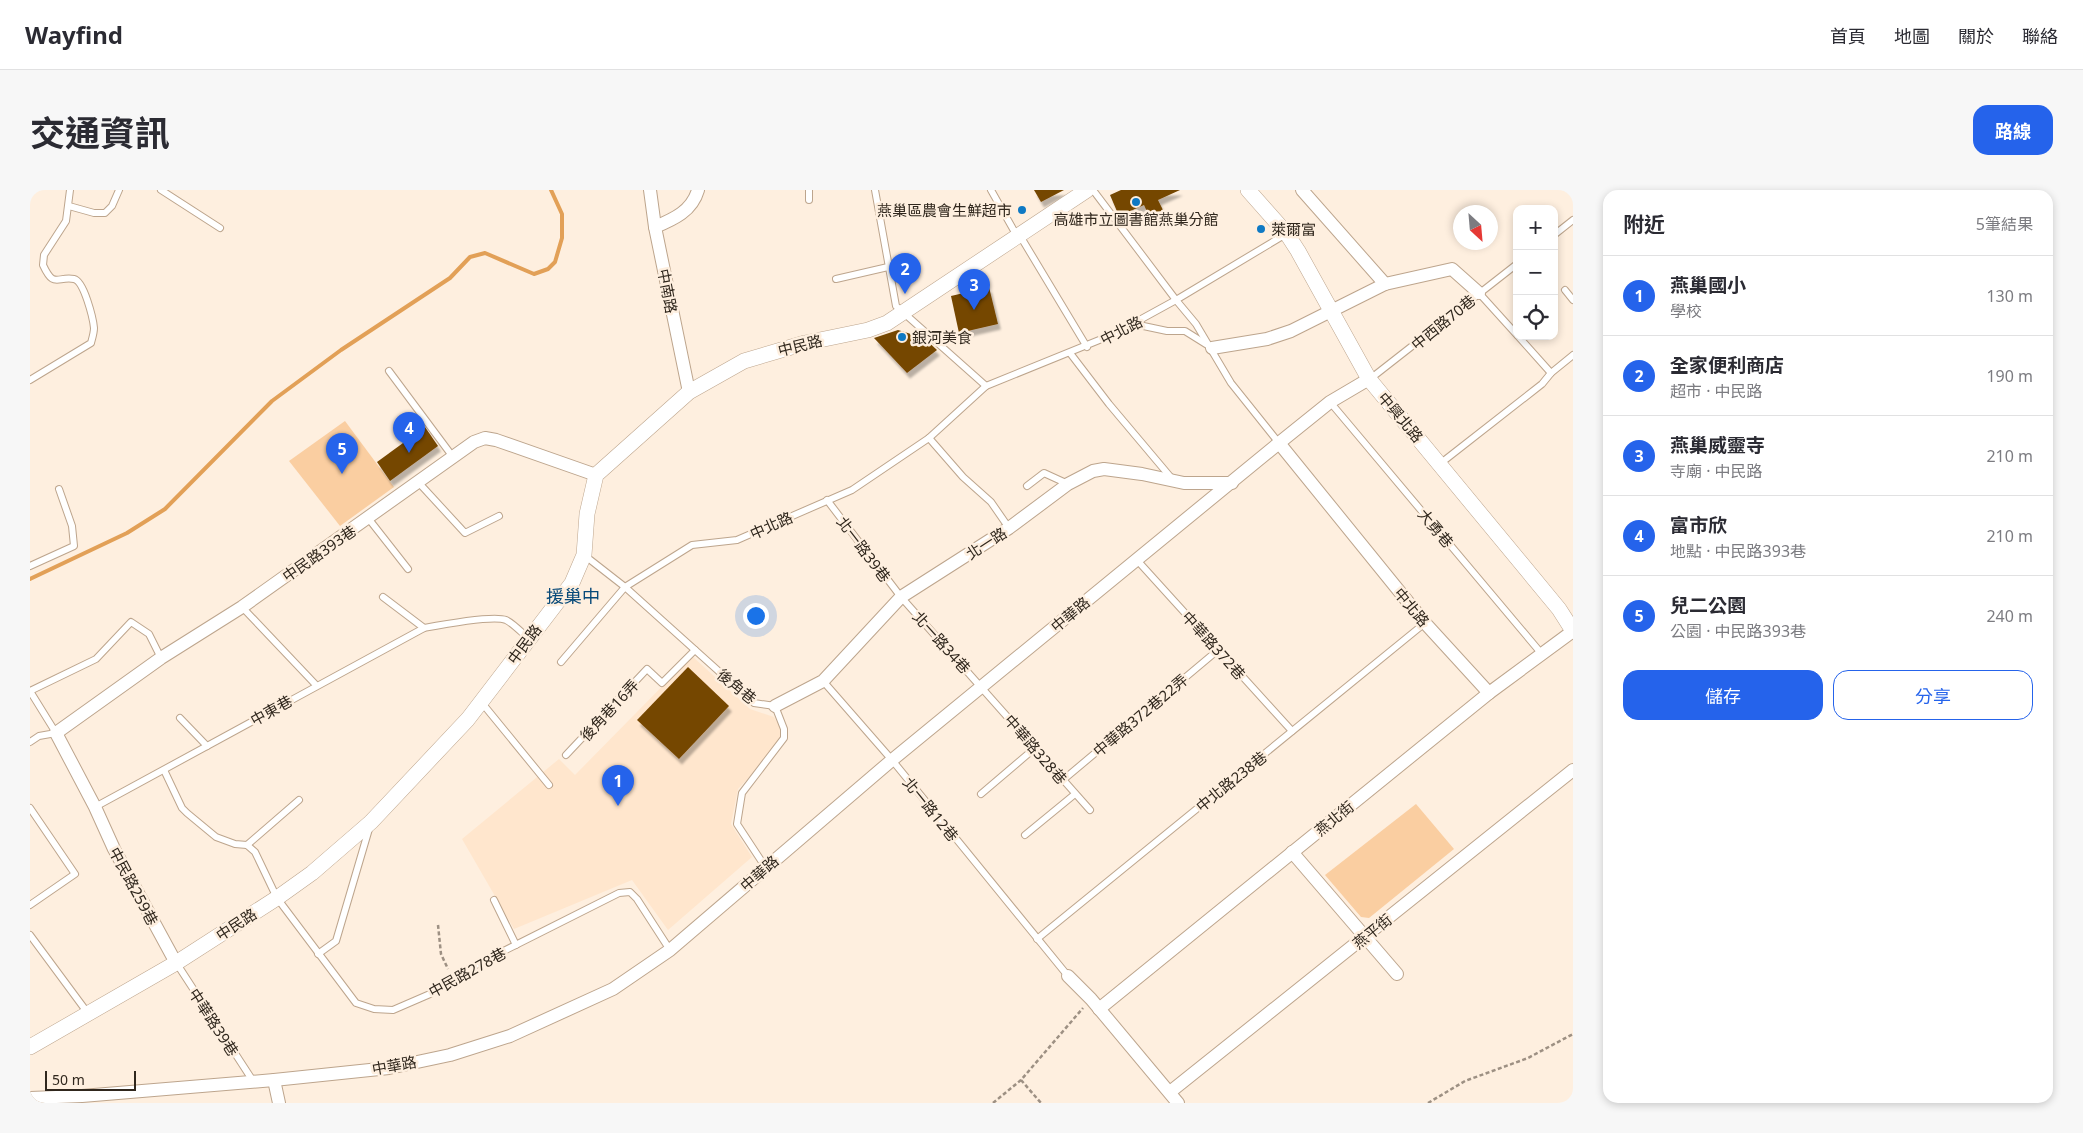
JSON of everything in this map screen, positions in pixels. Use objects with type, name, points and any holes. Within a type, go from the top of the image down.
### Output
[{"type":"street","name":"中南路","points":[[650,190],[655,227],[689,392]]},
{"type":"street","points":[[655,227],[678,217],[691,205],[698,190]]},
{"type":"street","name":"中民路","points":[[30,1047],[87,1012],[176,963],[276,898],[312,873],[371,822],[481,702],[572,582],[584,555],[588,514],[596,475],[689,392],[744,361],[805,343],[868,330],[887,323],[1087,190]]},
{"type":"street","name":"中興北路","points":[[1248,190],[1287,234],[1333,311],[1369,379],[1441,463],[1559,608],[1573,631]]},
{"type":"street","points":[[1302,190],[1385,284]]},
{"type":"street","points":[[1212,348],[1267,339],[1333,311],[1385,284],[1452,269],[1479,293]]},
{"type":"street","name":"中華路","points":[[30,1098],[82,1096],[253,1082],[389,1068],[450,1054],[510,1036],[613,989],[670,950],[892,760],[1279,443],[1330,402],[1369,379]]},
{"type":"street","name":"中民路393巷","points":[[56,733],[161,658],[242,607],[419,483],[474,442],[485,438],[596,475]]},
{"type":"street","name":"中北路","points":[[1279,443],[1425,623],[1490,693]]},
{"type":"street","name":"北一路","points":[[775,706],[823,681],[901,597],[1009,528],[1068,484],[1093,471],[1104,469],[1174,481],[1232,483]]},
{"type":"street","name":"燕北街","points":[[1099,1009],[1490,693],[1541,653],[1573,631]]},
{"type":"street","points":[[56,733],[95,807]]},
{"type":"street","name":"燕平街","points":[[1170,1092],[1573,770]]},
{"type":"street","name":"中民路259巷","points":[[95,807],[114,850],[176,963]]},
{"type":"street","points":[[1292,852],[1397,974]]},
{"type":"street","points":[[1068,976],[1099,1009],[1178,1103]]},
{"type":"street","points":[[274,1080],[279,1103]]},
{"type":"lane","points":[[30,380],[91,343],[94,328],[80,283],[74,279],[58,281],[51,278],[43,265],[44,255],[66,221],[70,190]]},
{"type":"lane","points":[[69,206],[94,213],[105,212],[112,206],[119,190]]},
{"type":"lane","points":[[161,190],[220,228]]},
{"type":"lane","points":[[809,190],[809,200]]},
{"type":"lane","points":[[875,190],[896,306],[986,386]]},
{"type":"lane","points":[[992,190],[1087,346]]},
{"type":"lane","points":[[1093,190],[1176,300],[1287,234]]},
{"type":"lane","points":[[1558,232],[1573,220]]},
{"type":"lane","name":"中西路70巷","points":[[1369,379],[1513,267]]},
{"type":"lane","points":[[836,278],[888,268]]},
{"type":"lane","points":[[1565,290],[1573,300]]},
{"type":"lane","points":[[1479,293],[1513,331]]},
{"type":"lane","name":"中北路","points":[[561,662],[626,587],[692,545],[737,540],[852,490],[929,438],[986,386],[1087,346],[1134,324],[1176,300],[1196,324],[1212,348],[1231,383],[1279,443]]},
{"type":"lane","points":[[1134,324],[1167,331],[1184,331],[1212,348]]},
{"type":"lane","points":[[1521,340],[1551,373]]},
{"type":"lane","points":[[1070,353],[1109,404],[1174,481]]},
{"type":"lane","points":[[1441,463],[1542,384],[1551,373],[1573,355]]},
{"type":"lane","points":[[389,371],[453,458]]},
{"type":"lane","name":"大勇巷","points":[[1330,402],[1541,653]]},
{"type":"lane","points":[[929,438],[963,477],[991,502],[1009,528]]},
{"type":"lane","points":[[1027,486],[1044,473],[1068,484]]},
{"type":"lane","points":[[419,483],[466,533],[499,516]]},
{"type":"lane","points":[[30,566],[74,546],[72,526],[59,489]]},
{"type":"lane","name":"北一路39巷","points":[[827,500],[901,597]]},
{"type":"lane","points":[[368,518],[408,569]]},
{"type":"lane","name":"後角巷","points":[[584,555],[626,587],[754,703],[775,706],[784,729],[784,738],[742,793],[737,824],[766,868]]},
{"type":"lane","name":"中華路372巷","points":[[1136,559],[1292,731]]},
{"type":"lane","points":[[383,597],[424,628]]},
{"type":"lane","name":"北一路34巷","points":[[901,597],[982,686]]},
{"type":"lane","points":[[242,607],[316,685]]},
{"type":"lane","name":"中東巷","points":[[95,807],[316,685],[424,628],[459,622],[484,621],[493,617],[507,621],[528,638]]},
{"type":"lane","points":[[30,742],[39,736],[56,733],[30,691],[96,659],[131,622],[149,634],[161,658]]},
{"type":"lane","name":"中北路238巷","points":[[1037,939],[1425,623]]},
{"type":"lane","name":"後角巷16弄","points":[[566,755],[647,669],[662,683],[695,650]]},
{"type":"lane","name":"中華路372巷22弄","points":[[1063,780],[1218,650]]},
{"type":"lane","name":"北一路12巷","points":[[823,681],[892,760],[1068,976]]},
{"type":"lane","name":"中華路328巷","points":[[982,686],[1090,810]]},
{"type":"lane","points":[[481,702],[549,785]]},
{"type":"lane","points":[[180,718],[207,746]]},
{"type":"lane","points":[[981,794],[1035,748]]},
{"type":"lane","points":[[164,770],[182,808],[216,836],[234,844],[247,845],[298,800]]},
{"type":"lane","points":[[1025,835],[1075,794]]},
{"type":"lane","points":[[30,808],[75,874],[30,905]]},
{"type":"lane","points":[[318,954],[336,941],[371,822]]},
{"type":"lane","name":"中民路278巷","points":[[247,845],[255,852],[276,898],[318,954],[356,1003],[374,1010],[393,1010],[430,994],[452,978],[619,893],[630,892],[670,950]]},
{"type":"lane","points":[[494,900],[516,945]]},
{"type":"lane","points":[[30,935],[87,1012]]},
{"type":"lane","name":"中華路39巷","points":[[176,963],[253,1082]]},
{"type":"path","points":[[438,925],[441,954],[452,978]]},
{"type":"path","points":[[993,1103],[1021,1080],[1090,999]]},
{"type":"path","points":[[1428,1103],[1465,1081],[1528,1058],[1573,1034]]},
{"type":"path","points":[[1021,1080],[1041,1103]]},
{"type":"shaded area","points":[[345,421],[394,487],[340,526],[289,461]]},
{"type":"shaded area","points":[[692,656],[750,709],[774,717],[783,732],[782,742],[738,789],[731,824],[752,857],[668,930],[632,880],[514,929],[462,839],[559,759],[575,775]]},
{"type":"shaded area","points":[[1416,804],[1454,849],[1369,918],[1361,917],[1325,875]]},
{"type":"building","points":[[1034,190],[1064,190],[1041,202]]},
{"type":"building","name":"高雄市立圖書館燕巢分館","points":[[1121,190],[1180,190],[1158,200],[1163,210],[1149,216],[1144,205],[1119,216],[1110,195]]},
{"type":"building","points":[[989,287],[998,324],[959,333],[951,296]]},
{"type":"building","points":[[898,330],[924,338],[937,350],[907,373],[874,338]]},
{"type":"building","points":[[425,427],[438,446],[390,481],[377,462]]},
{"type":"building","points":[[688,667],[729,706],[679,759],[637,720]]},
{"type":"waterway","points":[[30,579],[127,533],[165,509],[272,401],[341,350],[450,278],[470,257],[485,253],[534,274],[548,269],[555,262],[562,238],[562,214],[551,190]]},
{"type":"place","name":"高雄市立圖書館燕巢分館","points":[[1136,202]]},
{"type":"place","name":"燕巢區農會生鮮超市","points":[[1022,210]]},
{"type":"place","name":"萊爾富","points":[[1261,229]]},
{"type":"place","name":"全家便利商店","points":[[905,294]]},
{"type":"place","name":"燕巢威靈寺","points":[[974,310]]},
{"type":"place","name":"銀河美食","points":[[902,337]]},
{"type":"place","name":"富市欣","points":[[409,453]]},
{"type":"place","name":"兒二公園","points":[[342,474]]},
{"type":"place","name":"燕巢國小","points":[[618,806]]},
{"type":"district","name":"援巢中","points":[[573,596]]}]
